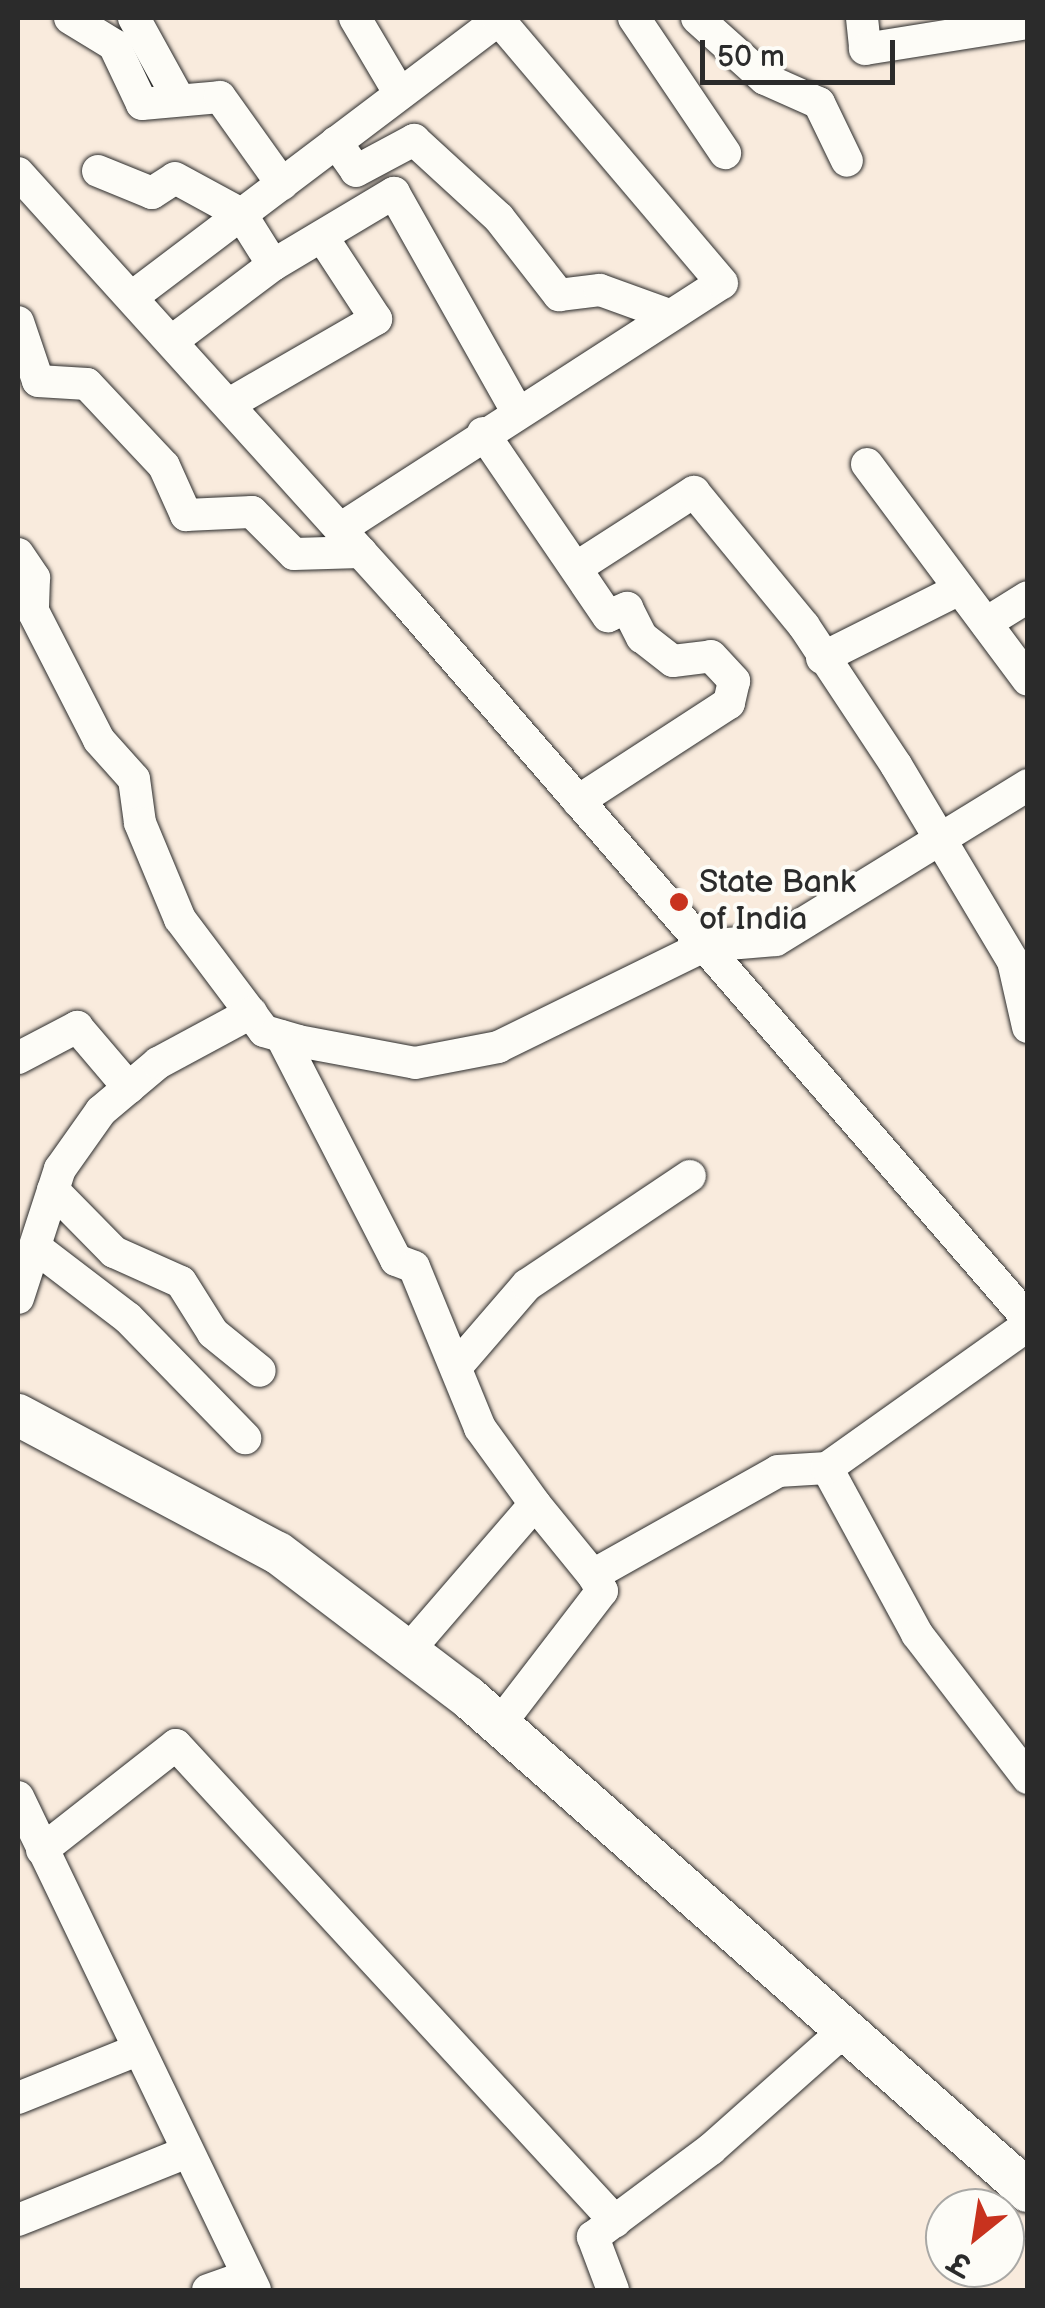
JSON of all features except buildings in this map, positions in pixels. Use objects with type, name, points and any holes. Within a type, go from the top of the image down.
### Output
[{"type":"main road","points":[[18,1415],[278,1552],[408,1651],[499,1725],[1028,2191]]},
{"type":"street","points":[[70,18],[114,45],[142,104],[177,96],[220,97],[282,184]]},
{"type":"street","points":[[134,18],[177,96]]},
{"type":"street","points":[[355,18],[400,94]]},
{"type":"street","points":[[18,322],[38,381],[87,384],[164,466],[186,515],[252,512],[294,554],[350,540],[483,433],[722,283],[499,18],[132,297]]},
{"type":"street","points":[[634,18],[725,153]]},
{"type":"street","points":[[697,18],[765,79],[819,102],[847,162]]},
{"type":"street","points":[[862,18],[865,49],[1028,23]]},
{"type":"street","points":[[336,142],[356,171],[414,140],[499,218],[560,295],[600,290],[669,315]]},
{"type":"street","points":[[98,171],[152,193],[175,178],[241,214],[273,265]]},
{"type":"street","points":[[18,173],[350,540],[1023,1307],[827,1468],[778,1472],[593,1576]]},
{"type":"street","points":[[172,342],[273,265],[394,193],[517,411]]},
{"type":"street","points":[[228,404],[376,320],[323,238]]},
{"type":"street","points":[[483,433],[578,566],[608,616],[627,608],[642,637],[673,662],[711,656],[734,681],[730,704],[578,801]]},
{"type":"street","points":[[867,464],[1028,680]]},
{"type":"street","points":[[578,566],[694,492],[822,658],[940,839],[1013,961],[1028,1026]]},
{"type":"street","points":[[18,554],[34,578],[34,611],[98,740],[134,779],[140,823],[180,918],[251,1014],[281,1036],[415,1063],[498,1047],[704,946],[776,940],[1028,785]]},
{"type":"street","points":[[822,658],[960,589]]},
{"type":"street","points":[[986,622],[1028,597]]},
{"type":"street","points":[[18,1298],[53,1190],[101,1111],[129,1088],[251,1014]]},
{"type":"street","points":[[18,1058],[77,1027],[129,1088]]},
{"type":"street","points":[[281,1036],[396,1260],[414,1267],[480,1428],[602,1591],[499,1725]]},
{"type":"street","points":[[457,1366],[527,1286],[690,1176]]},
{"type":"street","points":[[53,1190],[114,1252],[181,1282],[213,1333],[260,1371]]},
{"type":"street","points":[[35,1247],[128,1318],[245,1438]]},
{"type":"street","points":[[827,1468],[917,1634],[1028,1778]]},
{"type":"street","points":[[408,1651],[535,1504]]},
{"type":"street","points":[[42,1850],[176,1745],[615,2221]]},
{"type":"street","points":[[18,1797],[135,2051],[252,2283],[208,2290]]},
{"type":"street","points":[[613,2290],[593,2236],[845,2030]]},
{"type":"street","points":[[18,2098],[135,2051]]},
{"type":"street","points":[[18,2220],[186,2152]]},
{"type":"place","name":"State Bank of India","points":[[679,902]]}]
